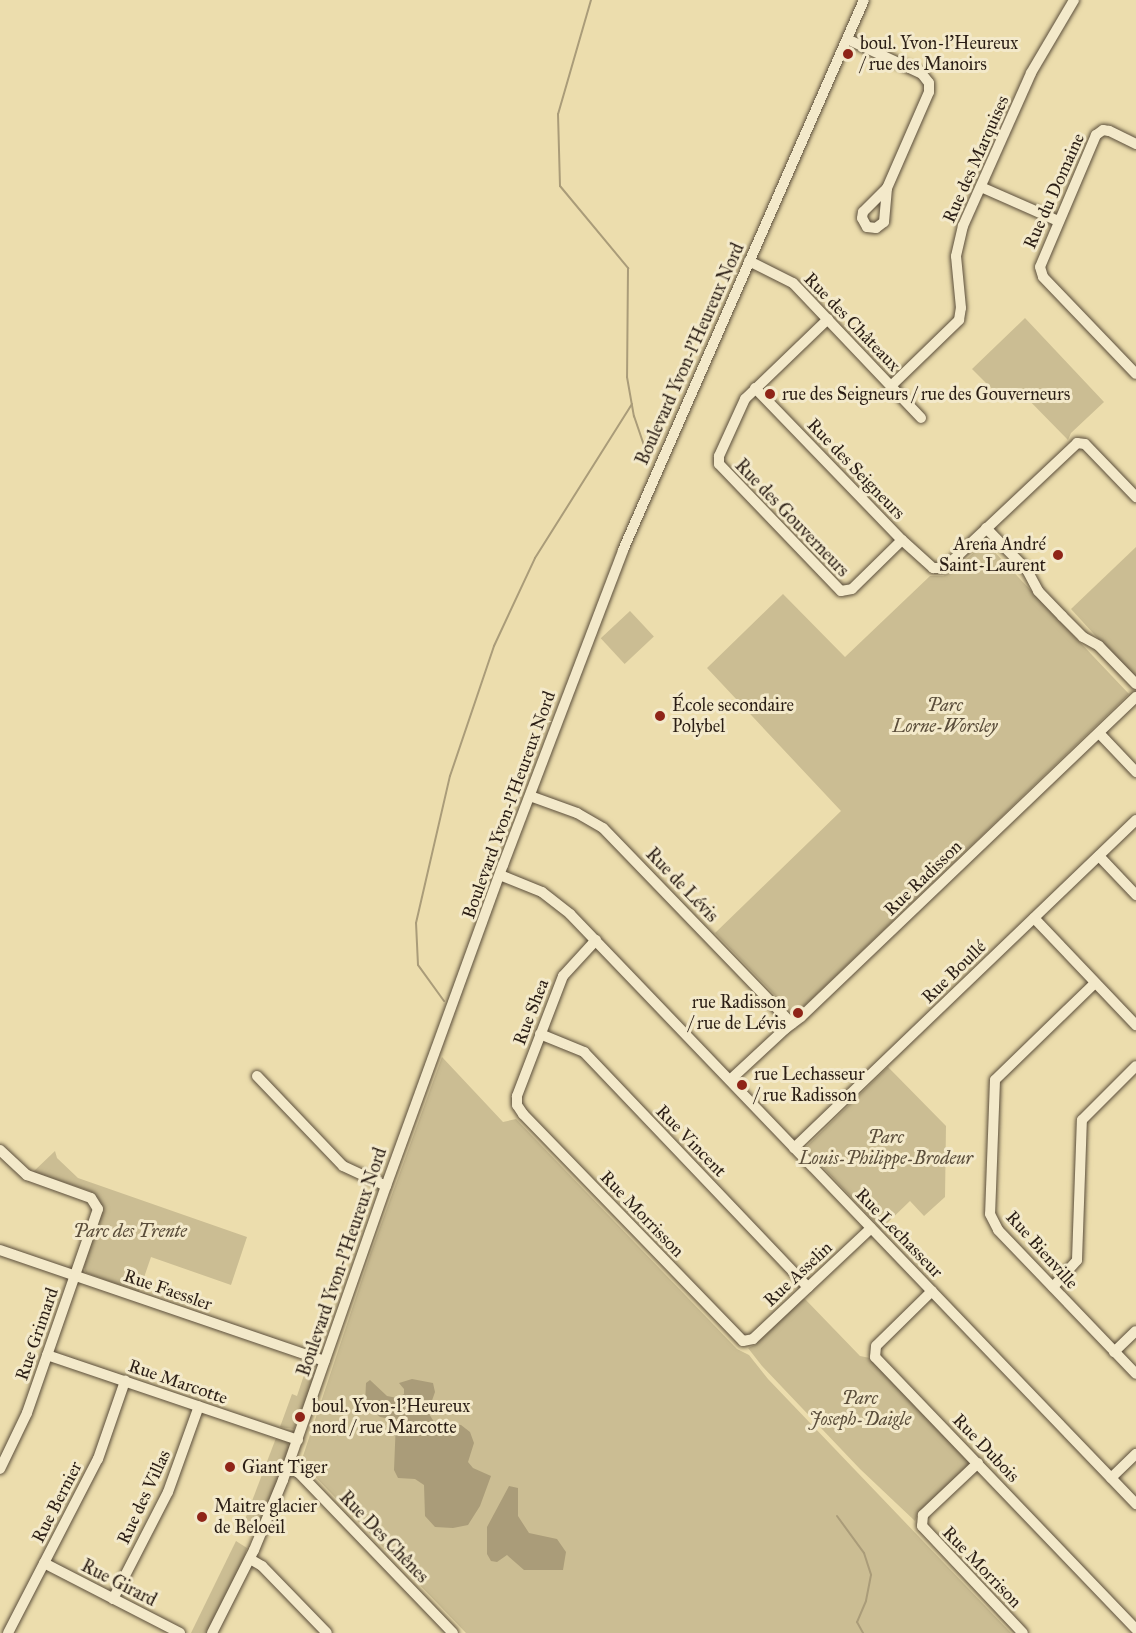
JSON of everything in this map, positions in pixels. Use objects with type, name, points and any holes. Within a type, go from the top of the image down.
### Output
[{"type":"street","name":"Boulevard Yvon-l'Heureux Nord","points":[[212,1633],[250,1559],[288,1468],[386,1186],[500,875],[627,541],[864,0]]},
{"type":"street","name":"Rue des Marquises","points":[[891,386],[959,320],[961,308],[956,276],[957,248],[963,226],[1031,73],[1074,0]]},
{"type":"street","points":[[847,39],[922,74],[929,83],[929,92],[887,188]]},
{"type":"street","name":"Rue du Domaine","points":[[1136,144],[1111,131],[1103,130],[1095,137],[1040,261],[1043,277],[1136,374]]},
{"type":"street","points":[[981,187],[1058,220]]},
{"type":"street","name":"Rue des Châteaux","points":[[749,261],[790,280],[921,418]]},
{"type":"street","name":"Rue des Gouverneurs","points":[[828,319],[755,388],[742,406],[719,456],[719,466],[834,587],[843,591],[852,589],[902,540]]},
{"type":"street","name":"Rue des Seigneurs","points":[[755,388],[926,564],[935,568],[948,564],[986,528]]},
{"type":"street","points":[[1136,497],[1080,442],[1074,444],[986,528],[1027,570],[1038,591],[1062,616],[1083,637],[1099,646],[1136,684]]},
{"type":"street","name":"Rue Radisson","points":[[730,1080],[1136,698]]},
{"type":"street","points":[[1099,733],[1136,772]]},
{"type":"street","name":"Rue de Lévis","points":[[530,795],[577,813],[603,828],[792,1024]]},
{"type":"street","name":"Rue Boullé","points":[[794,1148],[1136,820]]},
{"type":"street","points":[[1099,856],[1136,895]]},
{"type":"street","name":"Rue Lechasseur","points":[[500,875],[549,896],[596,940],[1136,1504]]},
{"type":"street","points":[[1034,918],[1136,1026]]},
{"type":"street","name":"Rue Shea","points":[[517,1105],[517,1096],[565,972],[596,940]]},
{"type":"street","name":"Rue Bienville","points":[[1095,983],[1000,1074],[993,1085],[991,1220],[996,1228],[1136,1374]]},
{"type":"street","name":"Rue Vincent","points":[[540,1034],[584,1052],[807,1287]]},
{"type":"street","points":[[1053,1287],[1077,1260],[1082,1120],[1136,1066]]},
{"type":"street","points":[[257,1076],[343,1166],[386,1186]]},
{"type":"street","name":"Rue Morrisson","points":[[517,1105],[734,1334],[746,1342]]},
{"type":"street","name":"Rue Grimard","points":[[0,1151],[27,1175],[86,1196],[96,1203],[97,1214],[25,1418],[0,1469]]},
{"type":"street","name":"Rue Asselin","points":[[746,1342],[753,1339],[871,1228]]},
{"type":"street","name":"Rue Faessler","points":[[0,1250],[325,1361]]},
{"type":"street","name":"Rue Dubois","points":[[932,1291],[876,1346],[874,1355],[1136,1629]]},
{"type":"street","points":[[1114,1352],[1136,1331]]},
{"type":"street","name":"Rue Marcotte","points":[[47,1355],[298,1440]]},
{"type":"street","name":"Rue Bernier","points":[[8,1633],[98,1459],[125,1381]]},
{"type":"street","name":"Rue des Villas","points":[[112,1599],[168,1492],[199,1406]]},
{"type":"street","points":[[1111,1478],[1136,1454]]},
{"type":"street","name":"Rue Morrison","points":[[978,1463],[926,1513],[921,1522],[924,1529],[1023,1633]]},
{"type":"street","name":"Rue Des Chênes","points":[[288,1468],[299,1473],[453,1633]]},
{"type":"street","points":[[250,1559],[260,1564],[327,1633]]},
{"type":"street","name":"Rue Girard","points":[[44,1563],[180,1633]]},
{"type":"street","points":[[0,1629],[8,1633]]},
{"type":"green space","points":[[1025,318],[1104,402],[1071,433],[1068,440],[1018,389],[1004,401],[972,369]]},
{"type":"green space","name":"Parc Lorne-Worsley","points":[[985,542],[1129,694],[797,1013],[793,1014],[715,933],[841,811],[707,668],[783,594],[845,657],[930,576],[943,576],[955,570]]},
{"type":"green space","points":[[1136,547],[1136,680],[1071,609]]},
{"type":"green space","points":[[630,611],[654,637],[625,664],[601,638]]},
{"type":"green space","points":[[442,1057],[503,1122],[516,1119],[737,1349],[749,1355],[768,1379],[1011,1633],[466,1633],[301,1462],[371,1252]]},
{"type":"green space","name":"Parc Louis-Philippe-Brodeur","points":[[888,1067],[946,1126],[945,1197],[924,1216],[910,1201],[881,1229],[805,1148]]},
{"type":"green space","name":"Parc des Trente","points":[[55,1151],[57,1158],[78,1178],[247,1237],[231,1285],[151,1257],[139,1292],[86,1273],[84,1267],[102,1207],[98,1198],[90,1191],[33,1172]]},
{"type":"green space","name":"Parc Joseph-Daigle","points":[[804,1298],[860,1356],[870,1358],[969,1460],[968,1465],[918,1513],[915,1521],[860,1469],[762,1366],[748,1348],[755,1345]]},
{"type":"green space","points":[[308,1363],[314,1366],[316,1371],[302,1414],[296,1412],[294,1418],[298,1420],[294,1429],[280,1427],[292,1394],[297,1396]]},
{"type":"green space","points":[[276,1438],[287,1442],[290,1449],[256,1533],[250,1535],[241,1530]]},
{"type":"green space","points":[[236,1541],[247,1548],[242,1565],[207,1633],[191,1633]]},
{"type":"shaded area","points":[[412,1379],[433,1383],[435,1392],[428,1412],[434,1422],[461,1425],[470,1432],[474,1443],[468,1462],[473,1468],[491,1476],[480,1506],[468,1525],[453,1528],[435,1527],[425,1516],[424,1485],[415,1479],[398,1478],[394,1470],[396,1420],[380,1417],[365,1404],[366,1383],[370,1380],[387,1396],[397,1398],[404,1394],[404,1389],[399,1383]]},
{"type":"shaded area","points":[[509,1486],[518,1488],[518,1516],[529,1533],[557,1539],[566,1552],[563,1570],[524,1570],[507,1555],[497,1562],[491,1561],[487,1554],[487,1527]]},
{"type":"waterway","points":[[591,0],[558,114],[560,186],[628,268],[627,377],[634,416],[649,460]]},
{"type":"waterway","points":[[444,1001],[418,965],[416,923],[450,776],[494,646],[535,558],[632,404]]},
{"type":"waterway","points":[[837,1516],[864,1553],[871,1575],[866,1601],[857,1622],[863,1633]]},
{"type":"place","name":"boul. Yvon-l'Heureux / rue des Manoirs","points":[[848,54]]},
{"type":"place","name":"rue des Seigneurs / rue des Gouverneurs","points":[[770,394]]},
{"type":"place","name":"Arena André Saint-Laurent","points":[[1058,555]]},
{"type":"place","name":"École secondaire Polybel","points":[[660,716]]},
{"type":"place","name":"rue Radisson / rue de Lévis","points":[[798,1013]]},
{"type":"place","name":"rue Lechasseur / rue Radisson","points":[[742,1085]]},
{"type":"place","name":"boul. Yvon-l'Heureux nord / rue Marcotte","points":[[300,1417]]},
{"type":"place","name":"Giant Tiger","points":[[230,1467]]},
{"type":"place","name":"Maitre glacier de Beloeil","points":[[202,1517]]}]
